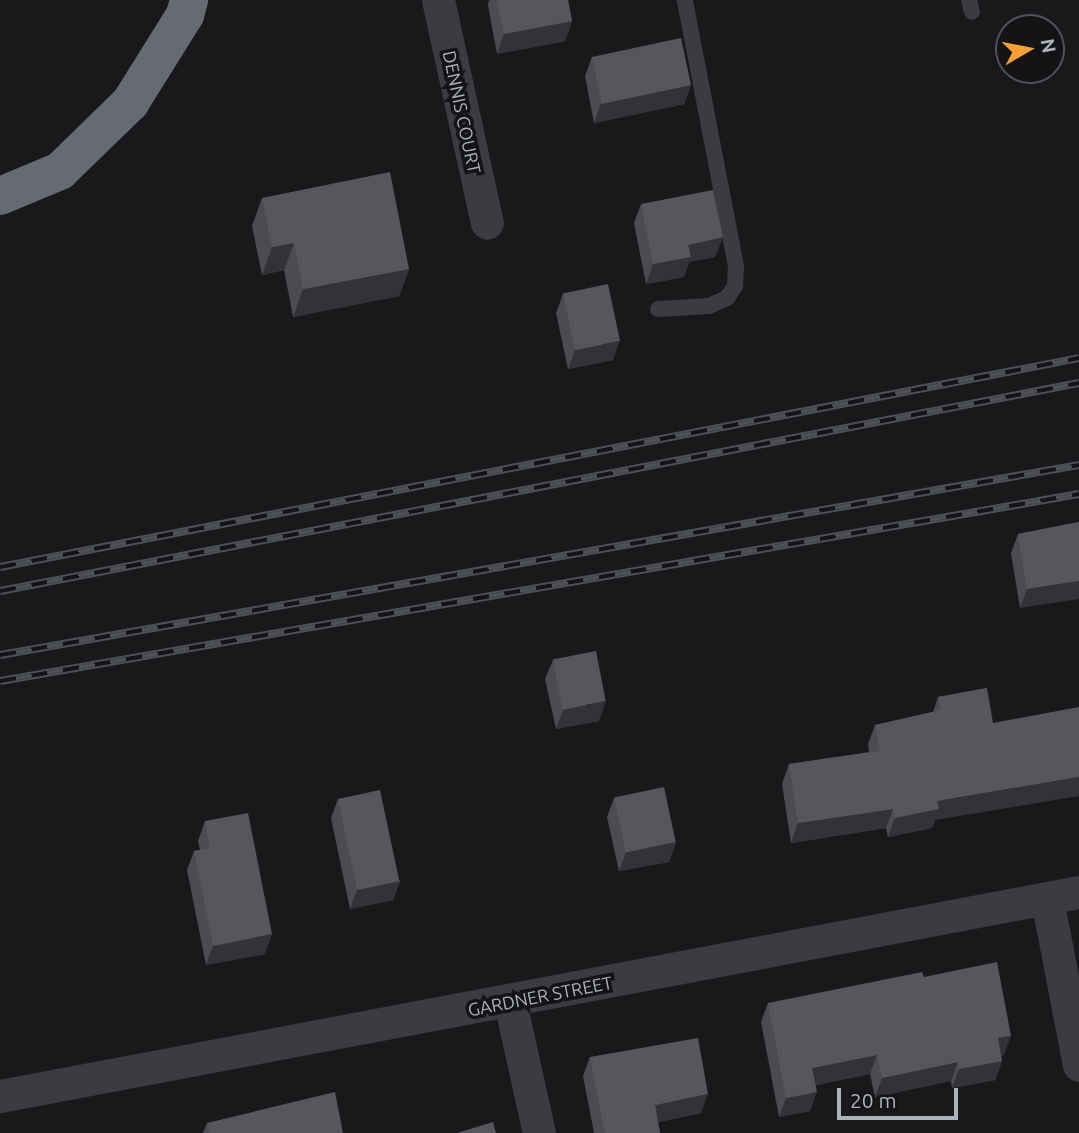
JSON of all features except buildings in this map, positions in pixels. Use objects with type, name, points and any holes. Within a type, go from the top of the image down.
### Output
[{"type":"highway","points":[[0,196],[60,171],[130,103],[185,15],[189,0]]},
{"type":"street","name":"DENNIS COURT","points":[[438,0],[487,223]]},
{"type":"street","name":"GARDNER STREET","points":[[0,1096],[510,1002],[1079,892]]},
{"type":"street","points":[[1047,899],[1079,1065]]},
{"type":"street","points":[[510,1002],[540,1133]]},
{"type":"lane","points":[[658,309],[709,306],[727,298],[735,286],[736,266],[685,0]]},
{"type":"railway","points":[[0,567],[1079,358]]},
{"type":"railway","points":[[0,591],[1079,383]]},
{"type":"railway","points":[[0,655],[1079,465]]},
{"type":"railway","points":[[0,681],[1079,494]]}]
